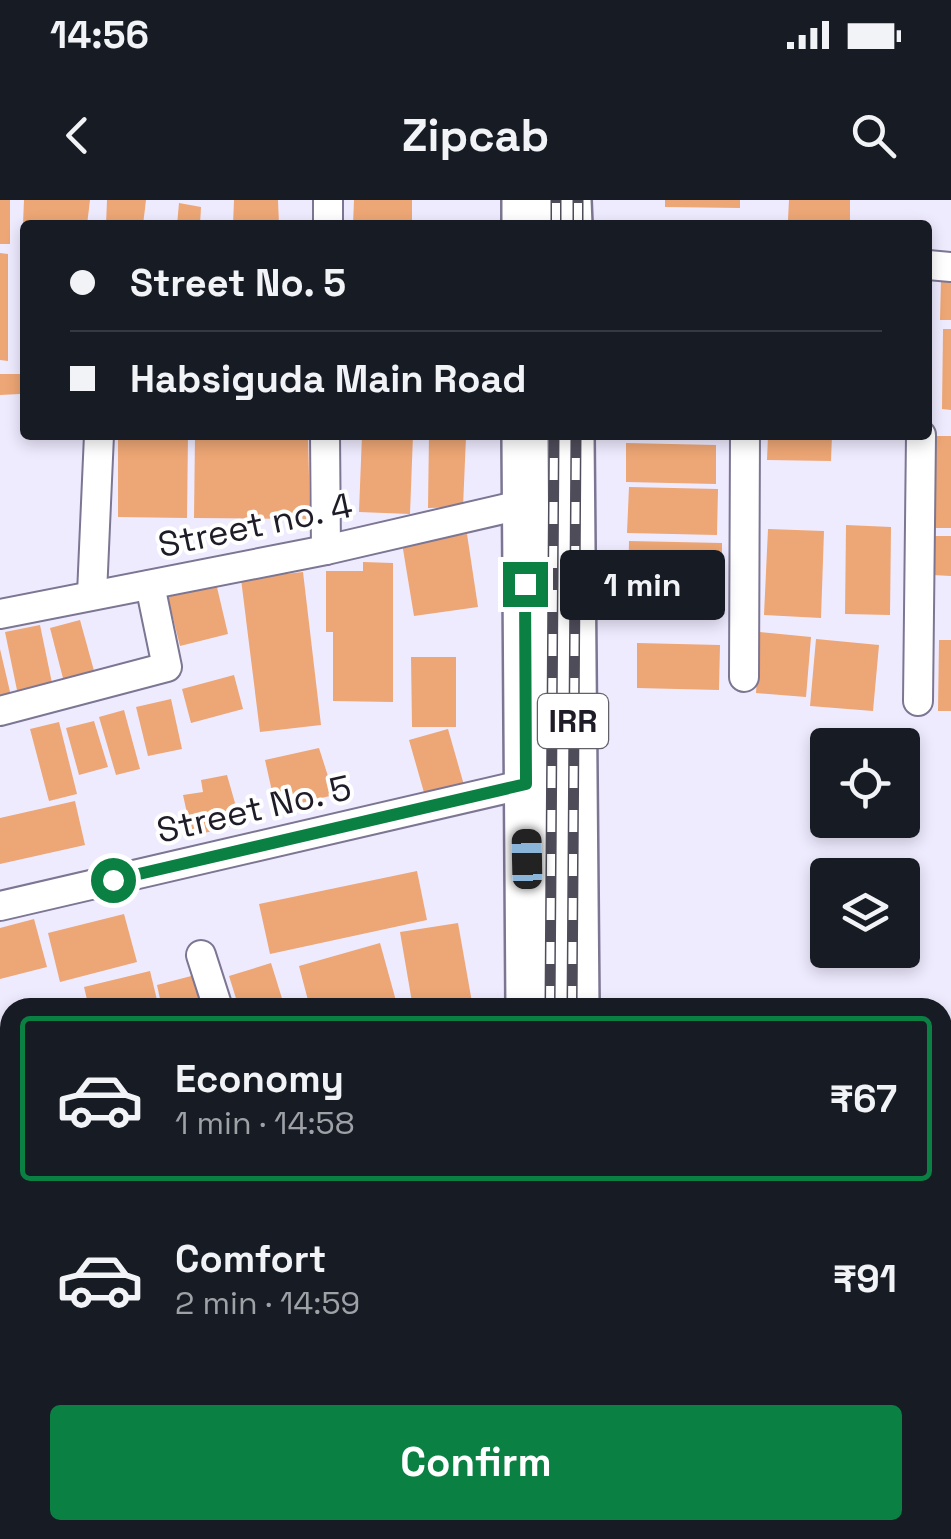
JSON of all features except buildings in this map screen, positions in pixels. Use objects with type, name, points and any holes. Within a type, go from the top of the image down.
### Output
[{"type":"main road","name":"IRR","points":[[525,440],[529,998]]},
{"type":"main road","name":"IRR","points":[[571,440],[576,998]]},
{"type":"street","points":[[92,594],[99,440]]},
{"type":"street","points":[[325,440],[326,550]]},
{"type":"street","points":[[744,677],[745,440]]},
{"type":"street","points":[[918,701],[921,440]]},
{"type":"street","name":"Street no. 4","points":[[0,614],[326,550],[525,504]]},
{"type":"street","points":[[0,711],[167,668],[150,585]]},
{"type":"street","name":"Street No. 5","points":[[0,906],[526,784]]},
{"type":"street","points":[[202,954],[215,998]]},
{"type":"railway","points":[[556,200],[556,220]]},
{"type":"railway","points":[[578,200],[578,220]]},
{"type":"railway","points":[[550,998],[554,440]]},
{"type":"railway","points":[[572,998],[576,440]]},
{"type":"route","points":[[113,880],[526,784],[525,584]]}]
